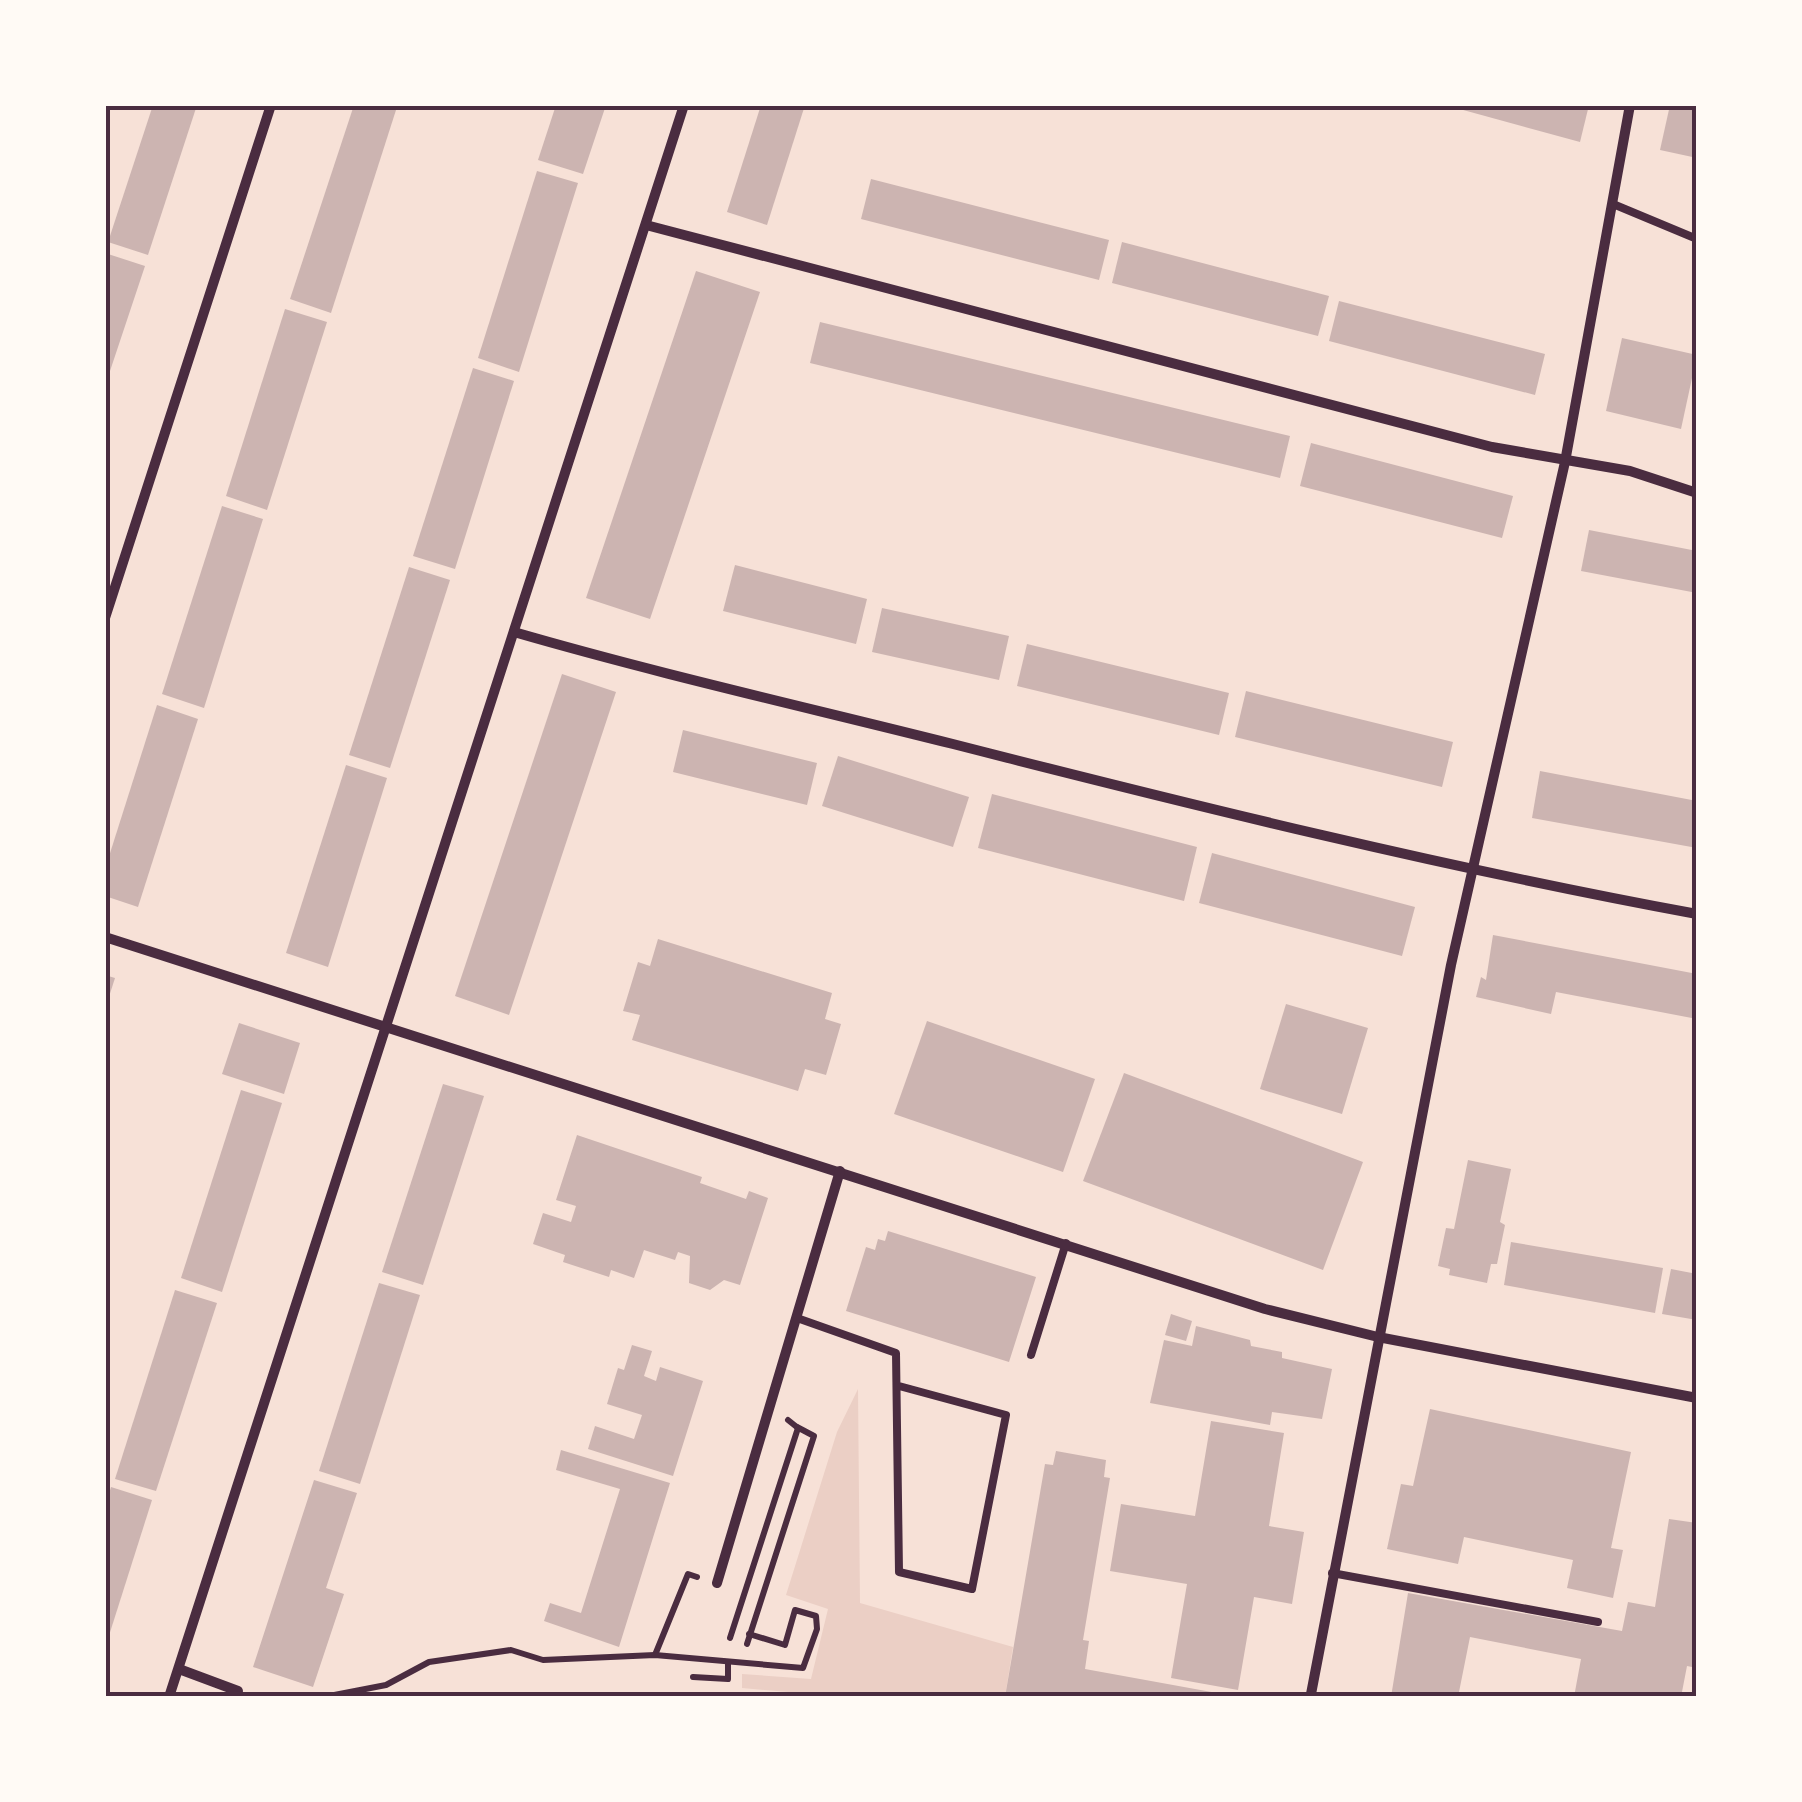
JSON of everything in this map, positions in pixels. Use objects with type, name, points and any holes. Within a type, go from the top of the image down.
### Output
[{"type":"street","points":[[105,618],[271,105]]},
{"type":"street","points":[[169,1697],[684,105]]},
{"type":"street","points":[[1310,1694],[1472,869],[1533,616],[1630,105]]},
{"type":"street","points":[[646,224],[1080,342],[1564,462],[1630,470],[1697,492]]},
{"type":"street","points":[[514,632],[1058,771],[1472,869],[1697,914]]},
{"type":"street","points":[[105,937],[1265,1309],[1378,1336],[1697,1398]]},
{"type":"street","points":[[717,1583],[840,1171]]},
{"type":"street","points":[[179,1669],[238,1691]]},
{"type":"lane","points":[[1612,204],[1697,239]]},
{"type":"lane","points":[[1030,1355],[1066,1243]]},
{"type":"lane","points":[[797,1318],[896,1353],[899,1572],[972,1589],[1006,1414],[899,1386]]},
{"type":"lane","points":[[1332,1573],[1598,1622]]},
{"type":"path","points":[[747,1644],[814,1436],[783,1416]]},
{"type":"path","points":[[730,1638],[797,1427]]},
{"type":"path","points":[[655,1655],[688,1574],[717,1583]]},
{"type":"path","points":[[324,1697],[386,1685],[428,1662],[511,1650],[543,1660],[655,1655],[803,1668],[816,1629],[816,1616],[795,1610],[785,1645],[750,1634]]},
{"type":"path","points":[[693,1677],[728,1679],[728,1662]]},
{"type":"shaded area","points":[[858,1389],[860,1603],[1013,1647],[1005,1697],[847,1697],[742,1688],[742,1674],[811,1679],[828,1609],[786,1595],[837,1432]]},
{"type":"building","points":[[153,105],[197,105],[148,255],[108,242]]},
{"type":"building","points":[[354,105],[396,110],[331,313],[290,299]]},
{"type":"building","points":[[556,105],[606,105],[583,174],[538,160]]},
{"type":"building","points":[[761,105],[805,105],[767,225],[727,212]]},
{"type":"building","points":[[1445,105],[1589,105],[1580,142]]},
{"type":"building","points":[[1670,105],[1697,105],[1697,158],[1660,150]]},
{"type":"building","points":[[537,171],[578,183],[519,372],[478,358]]},
{"type":"building","points":[[871,179],[1109,240],[1099,280],[861,219]]},
{"type":"building","points":[[1122,242],[1329,296],[1318,336],[1112,283]]},
{"type":"building","points":[[105,253],[145,266],[106,383],[105,383]]},
{"type":"building","points":[[696,271],[760,292],[650,619],[586,598]]},
{"type":"building","points":[[1339,301],[1545,354],[1535,395],[1329,341]]},
{"type":"building","points":[[285,309],[327,322],[267,510],[226,496]]},
{"type":"building","points":[[820,322],[1290,436],[1280,478],[810,363]]},
{"type":"building","points":[[1622,338],[1697,355],[1681,429],[1606,411]]},
{"type":"building","points":[[473,368],[514,381],[455,569],[413,556]]},
{"type":"building","points":[[1311,443],[1513,496],[1502,538],[1300,486]]},
{"type":"building","points":[[222,506],[263,519],[204,708],[162,694]]},
{"type":"building","points":[[1589,530],[1697,551],[1697,593],[1581,571]]},
{"type":"building","points":[[735,565],[867,599],[856,644],[723,611]]},
{"type":"building","points":[[409,567],[450,580],[390,768],[349,755]]},
{"type":"building","points":[[882,608],[1009,636],[999,680],[872,652]]},
{"type":"building","points":[[1027,644],[1229,693],[1219,735],[1017,686]]},
{"type":"building","points":[[562,674],[616,692],[509,1015],[455,996]]},
{"type":"building","points":[[1246,691],[1453,742],[1442,787],[1235,737]]},
{"type":"building","points":[[157,705],[198,719],[138,907],[105,896],[105,869]]},
{"type":"building","points":[[683,730],[817,763],[807,805],[673,772]]},
{"type":"building","points":[[838,756],[969,797],[953,847],[822,806]]},
{"type":"building","points":[[346,765],[387,778],[328,967],[286,953]]},
{"type":"building","points":[[1540,771],[1697,801],[1697,848],[1532,818]]},
{"type":"building","points":[[992,794],[1197,847],[1184,901],[978,848]]},
{"type":"building","points":[[1212,853],[1415,907],[1402,956],[1199,903]]},
{"type":"building","points":[[1493,935],[1697,974],[1697,1019],[1556,992],[1551,1014],[1476,997],[1481,977],[1486,980]]},
{"type":"building","points":[[658,939],[832,993],[825,1019],[841,1024],[826,1075],[805,1069],[798,1091],[632,1040],[640,1015],[623,1011],[638,962],[650,966]]},
{"type":"building","points":[[105,975],[115,978],[106,1006],[105,1006]]},
{"type":"building","points":[[1286,1004],[1368,1028],[1342,1114],[1260,1089]]},
{"type":"building","points":[[927,1021],[1095,1079],[1063,1172],[894,1114]]},
{"type":"building","points":[[239,1023],[300,1043],[284,1094],[222,1074]]},
{"type":"building","points":[[1124,1073],[1363,1162],[1323,1270],[1083,1181]]},
{"type":"building","points":[[443,1084],[484,1096],[423,1285],[382,1272]]},
{"type":"building","points":[[241,1090],[282,1103],[222,1292],[181,1278]]},
{"type":"building","points":[[577,1135],[702,1177],[700,1183],[746,1199],[749,1191],[768,1198],[740,1285],[724,1280],[710,1290],[689,1283],[690,1256],[678,1252],[675,1260],[644,1250],[634,1278],[611,1270],[609,1277],[563,1262],[565,1255],[533,1244],[543,1213],[571,1222],[576,1206],[556,1200]]},
{"type":"building","points":[[1468,1160],[1511,1169],[1500,1222],[1505,1225],[1497,1264],[1491,1264],[1487,1283],[1449,1275],[1450,1269],[1438,1266],[1446,1228],[1454,1229]]},
{"type":"building","points":[[888,1231],[1036,1277],[1009,1362],[846,1311],[866,1247],[875,1250],[878,1239],[885,1241]]},
{"type":"building","points":[[1511,1242],[1663,1268],[1655,1313],[1504,1285]]},
{"type":"building","points":[[1671,1269],[1697,1274],[1697,1320],[1662,1314]]},
{"type":"building","points":[[379,1283],[420,1295],[360,1484],[319,1471]]},
{"type":"building","points":[[175,1290],[217,1303],[156,1491],[115,1479]]},
{"type":"building","points":[[1171,1314],[1192,1321],[1186,1341],[1165,1335]]},
{"type":"building","points":[[1196,1326],[1250,1340],[1251,1346],[1282,1352],[1282,1358],[1332,1369],[1322,1419],[1272,1412],[1270,1425],[1150,1403],[1164,1340],[1192,1346]]},
{"type":"building","points":[[632,1345],[652,1351],[644,1376],[656,1381],[660,1367],[703,1381],[673,1476],[588,1449],[595,1426],[634,1439],[642,1415],[607,1404],[618,1368],[624,1370]]},
{"type":"building","points":[[1430,1409],[1631,1452],[1611,1548],[1623,1550],[1613,1598],[1567,1588],[1573,1560],[1464,1537],[1458,1564],[1387,1549],[1401,1484],[1413,1486]]},
{"type":"building","points":[[1211,1421],[1284,1433],[1269,1526],[1304,1532],[1292,1604],[1254,1597],[1238,1690],[1171,1678],[1187,1584],[1110,1571],[1121,1504],[1195,1516]]},
{"type":"building","points":[[561,1450],[670,1483],[619,1647],[544,1621],[550,1603],[581,1613],[620,1489],[556,1470]]},
{"type":"building","points":[[1056,1451],[1106,1460],[1104,1477],[1110,1478],[1083,1640],[1089,1641],[1085,1669],[1239,1697],[1005,1697],[1045,1464],[1053,1465]]},
{"type":"building","points":[[314,1480],[357,1493],[326,1588],[344,1594],[313,1687],[253,1667]]},
{"type":"building","points":[[111,1487],[152,1500],[106,1645],[105,1506]]},
{"type":"building","points":[[1669,1519],[1697,1523],[1697,1668],[1687,1666],[1681,1697],[1574,1697],[1581,1659],[1470,1637],[1458,1697],[1391,1697],[1408,1593],[1622,1631],[1628,1602],[1655,1607]]}]
